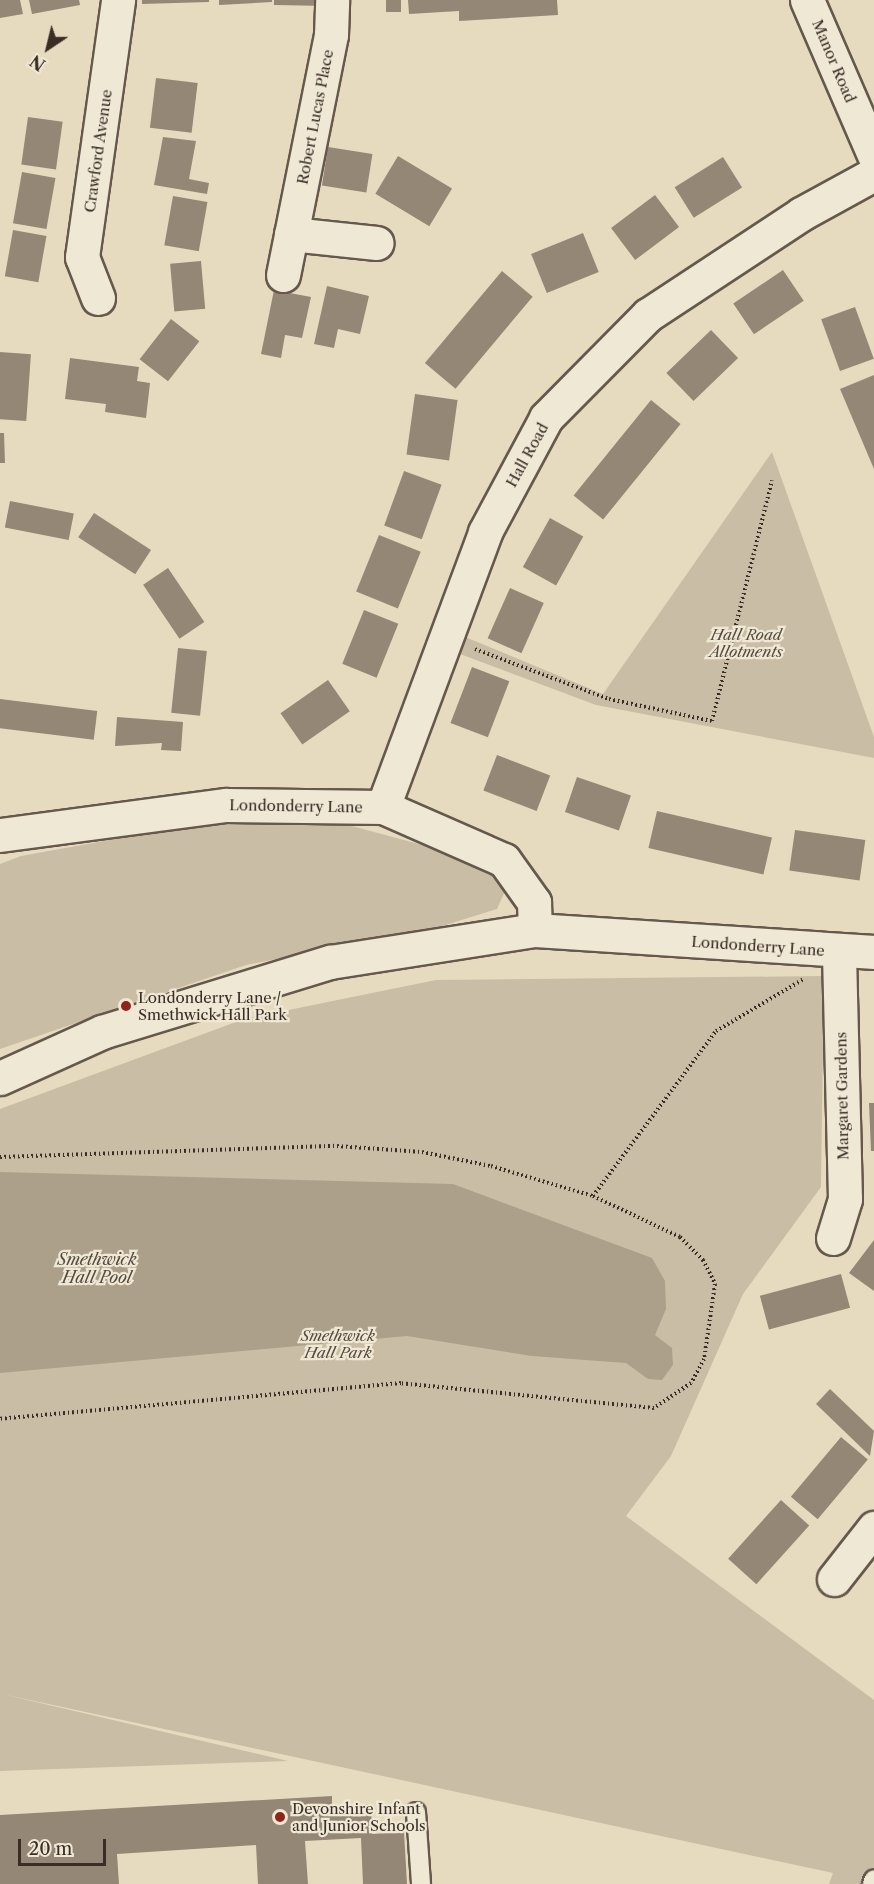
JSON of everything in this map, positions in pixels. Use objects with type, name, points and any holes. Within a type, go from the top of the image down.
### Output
[{"type":"street","name":"Crawford Avenue","points":[[98,298],[82,257],[118,0]]},
{"type":"street","name":"Robert Lucas Place","points":[[283,275],[331,35],[332,0]]},
{"type":"street","name":"Manor Road","points":[[807,0],[874,155]]},
{"type":"street","name":"Hall Road","points":[[383,807],[485,532],[546,418],[648,315],[801,214],[874,174]]},
{"type":"street","points":[[291,234],[377,243]]},
{"type":"street","name":"Londonderry Lane","points":[[0,835],[226,805],[383,807],[504,860],[534,902],[535,930]]},
{"type":"street","name":"Londonderry Lane","points":[[0,1078],[102,1032],[330,962],[535,930],[839,952],[874,952]]},
{"type":"street","name":"Margaret Gardens","points":[[833,1238],[844,1199],[839,952]]},
{"type":"street","points":[[834,1579],[874,1528]]},
{"type":"lane","points":[[416,1812],[421,1884]]},
{"type":"lane","points":[[872,1884],[874,1879]]},
{"type":"path","points":[[446,638],[609,699],[712,721],[772,480]]},
{"type":"path","points":[[593,1196],[716,1031],[839,952]]},
{"type":"path","points":[[0,1156],[337,1146],[422,1152],[491,1166],[593,1196],[680,1237],[703,1260],[715,1284],[704,1359],[691,1383],[654,1408],[401,1383],[0,1419]]},
{"type":"green space","name":"Hall Road Allotments","points":[[772,452],[874,737],[874,758],[596,705],[452,651],[458,634],[603,694]]},
{"type":"green space","points":[[220,820],[352,826],[448,852],[510,880],[497,909],[439,927],[246,965],[0,1049],[0,864],[21,856]]},
{"type":"green space","name":"Smethwick Hall Park","points":[[824,976],[821,1187],[743,1294],[671,1456],[626,1516],[874,1700],[874,1884],[829,1884],[833,1873],[2,1694],[288,1761],[0,1771],[0,1109],[244,1019],[436,980]]},
{"type":"water","name":"Smethwick Hall Pool","points":[[0,1172],[453,1184],[652,1258],[665,1281],[666,1309],[655,1335],[672,1348],[673,1365],[662,1380],[648,1379],[626,1363],[532,1356],[407,1336],[0,1373]]},
{"type":"building","points":[[0,0],[20,0],[23,14],[0,18]]},
{"type":"building","points":[[29,0],[79,0],[80,5],[32,14]]},
{"type":"building","points":[[142,0],[209,0],[209,2],[142,4]]},
{"type":"building","points":[[219,0],[272,0],[272,2],[219,5]]},
{"type":"building","points":[[274,0],[328,0],[328,6],[274,5]]},
{"type":"building","points":[[386,0],[401,0],[401,12],[386,12]]},
{"type":"building","points":[[408,0],[557,0],[558,15],[459,21],[459,11],[409,14]]},
{"type":"building","points":[[156,78],[198,83],[192,133],[150,128]]},
{"type":"building","points":[[28,117],[63,122],[56,169],[21,165]]},
{"type":"building","points":[[163,137],[196,141],[189,179],[209,183],[207,194],[154,185]]},
{"type":"building","points":[[328,147],[372,154],[366,193],[322,186]]},
{"type":"building","points":[[398,156],[452,188],[429,226],[375,194]]},
{"type":"building","points":[[723,157],[742,188],[694,218],[675,187]]},
{"type":"building","points":[[22,172],[55,178],[46,229],[13,223]]},
{"type":"building","points":[[655,195],[679,227],[635,260],[611,228]]},
{"type":"building","points":[[173,196],[207,202],[199,251],[164,245]]},
{"type":"building","points":[[13,230],[46,236],[38,282],[5,276]]},
{"type":"building","points":[[583,233],[599,272],[547,293],[531,254]]},
{"type":"building","points":[[201,261],[205,309],[174,312],[170,264]]},
{"type":"building","points":[[783,270],[804,301],[754,334],[733,304]]},
{"type":"building","points":[[502,271],[533,297],[456,389],[425,363]]},
{"type":"building","points":[[327,286],[369,296],[360,334],[338,329],[334,348],[314,344]]},
{"type":"building","points":[[274,290],[311,297],[302,338],[285,335],[281,358],[261,354]]},
{"type":"building","points":[[855,307],[874,359],[840,371],[821,319]]},
{"type":"building","points":[[171,319],[199,341],[168,381],[140,359]]},
{"type":"building","points":[[711,330],[738,358],[693,401],[666,373]]},
{"type":"building","points":[[0,352],[31,354],[26,421],[0,419]]},
{"type":"building","points":[[70,358],[139,367],[137,381],[150,383],[146,418],[105,412],[106,404],[65,399]]},
{"type":"building","points":[[874,375],[874,469],[840,389]]},
{"type":"building","points":[[415,394],[458,400],[449,460],[407,454]]},
{"type":"building","points":[[651,400],[681,424],[603,520],[574,496]]},
{"type":"building","points":[[0,433],[4,433],[5,463],[0,463]]},
{"type":"building","points":[[404,471],[442,485],[422,539],[384,526]]},
{"type":"building","points":[[10,501],[74,513],[69,540],[5,528]]},
{"type":"building","points":[[94,513],[151,550],[135,574],[78,537]]},
{"type":"building","points":[[550,518],[583,536],[556,585],[523,567]]},
{"type":"building","points":[[379,535],[421,552],[398,608],[356,592]]},
{"type":"building","points":[[168,568],[204,622],[179,639],[143,585]]},
{"type":"building","points":[[510,588],[544,603],[521,653],[488,638]]},
{"type":"building","points":[[364,610],[398,624],[377,678],[342,664]]},
{"type":"building","points":[[178,648],[207,651],[200,716],[171,713]]},
{"type":"building","points":[[472,667],[509,681],[488,737],[450,723]]},
{"type":"building","points":[[328,680],[350,711],[302,744],[280,713]]},
{"type":"building","points":[[0,699],[97,711],[94,740],[0,728]]},
{"type":"building","points":[[117,717],[183,722],[181,751],[161,750],[162,743],[115,746]]},
{"type":"building","points":[[497,755],[550,775],[537,811],[483,790]]},
{"type":"building","points":[[577,777],[631,796],[619,831],[565,812]]},
{"type":"building","points":[[657,811],[772,838],[763,875],[648,848]]},
{"type":"building","points":[[795,830],[865,840],[860,880],[789,871]]},
{"type":"building","points":[[869,1103],[874,1103],[874,1151],[871,1151]]},
{"type":"building","points":[[874,1240],[874,1291],[849,1273]]},
{"type":"building","points":[[841,1274],[850,1308],[769,1330],[760,1296]]},
{"type":"building","points":[[830,1389],[874,1431],[870,1456],[816,1404]]},
{"type":"building","points":[[841,1437],[868,1459],[818,1519],[791,1497]]},
{"type":"building","points":[[781,1500],[809,1525],[756,1584],[728,1559]]},
{"type":"building","points":[[332,1796],[332,1806],[371,1804],[372,1834],[404,1832],[407,1884],[363,1884],[361,1838],[305,1841],[308,1884],[258,1884],[256,1845],[117,1854],[119,1884],[0,1884],[0,1815]]},
{"type":"place","name":"Londonderry Lane / Smethwick Hall Park","points":[[126,1006]]},
{"type":"place","name":"Devonshire Infant and Junior Schools","points":[[280,1817]]}]
